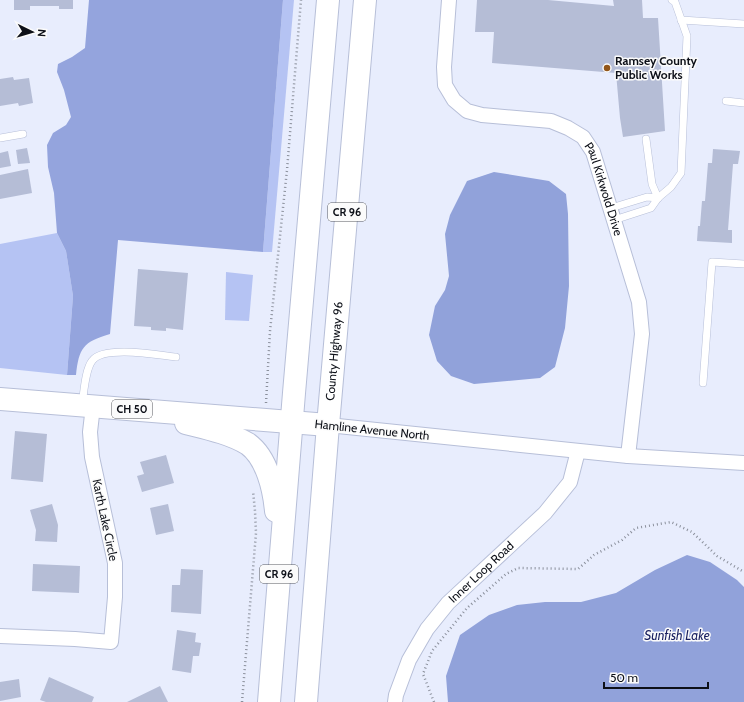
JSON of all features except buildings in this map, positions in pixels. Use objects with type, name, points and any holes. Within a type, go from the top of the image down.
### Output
[{"type":"main road","name":"CR 96","points":[[269,702],[291,422],[328,0]]},
{"type":"main road","name":"County Highway 96","points":[[306,702],[328,425],[366,0]]},
{"type":"main road","name":"Hamline Avenue North","points":[[0,399],[328,425]]},
{"type":"main road","points":[[139,410],[236,438],[257,452],[268,474],[274,493],[280,565]]},
{"type":"street","name":"Paul Kirkwold Drive","points":[[450,0],[444,67],[445,85],[454,100],[467,111],[482,115],[551,121],[568,128],[583,137],[593,152],[639,302],[642,334],[628,456]]},
{"type":"street","name":"Karth Lake Circle","points":[[0,636],[111,642],[115,597],[115,563],[92,457],[87,406]]},
{"type":"street","name":"Hamline Avenue North","points":[[328,425],[628,456],[744,463]]},
{"type":"street","name":"Inner Loop Road","points":[[396,702],[396,695],[409,660],[427,629],[448,603],[545,513],[570,482],[578,451]]},
{"type":"lane","points":[[612,214],[651,208],[658,198],[671,188],[681,172],[688,36],[675,2],[672,0]]},
{"type":"lane","points":[[681,20],[744,24]]},
{"type":"lane","points":[[726,101],[744,103]]},
{"type":"lane","points":[[0,138],[23,134]]},
{"type":"lane","points":[[646,139],[652,184],[658,198]]},
{"type":"lane","points":[[612,214],[647,197],[658,198]]},
{"type":"lane","points":[[703,383],[712,262],[744,264]]},
{"type":"lane","points":[[87,406],[88,370],[92,361],[100,354],[113,351],[176,357]]},
{"type":"path","points":[[267,389],[266,383],[270,331],[287,170],[301,0]]},
{"type":"path","points":[[242,702],[256,533],[253,488]]},
{"type":"path","points":[[434,702],[422,674],[432,650],[466,608],[506,574],[518,568],[578,569],[594,555],[622,540],[636,528],[671,522],[692,532],[717,556],[744,572]]},
{"type":"shaded area","points":[[89,0],[283,0],[263,252],[118,240],[110,334],[88,343],[81,352],[76,375],[67,375],[73,296],[66,251],[57,233],[54,193],[48,167],[47,145],[53,133],[66,125],[71,117],[64,90],[57,72],[58,64],[85,48]]},
{"type":"shaded area","points":[[283,0],[294,0],[272,252],[263,252]]},
{"type":"shaded area","points":[[57,233],[66,251],[73,296],[67,375],[0,368],[0,244]]},
{"type":"shaded area","points":[[226,272],[253,275],[249,321],[225,320]]},
{"type":"water","points":[[494,172],[549,181],[566,194],[568,214],[569,286],[565,328],[555,367],[540,378],[474,384],[451,376],[437,361],[429,335],[435,306],[445,290],[449,276],[445,234],[450,215],[467,181]]},
{"type":"water","name":"Sunfish Lake","points":[[687,555],[710,562],[737,580],[744,587],[744,702],[448,702],[446,676],[460,635],[489,615],[517,605],[545,602],[581,602],[616,593],[655,570]]},
{"type":"place","name":"Ramsey County Public Works","points":[[607,68]]}]
